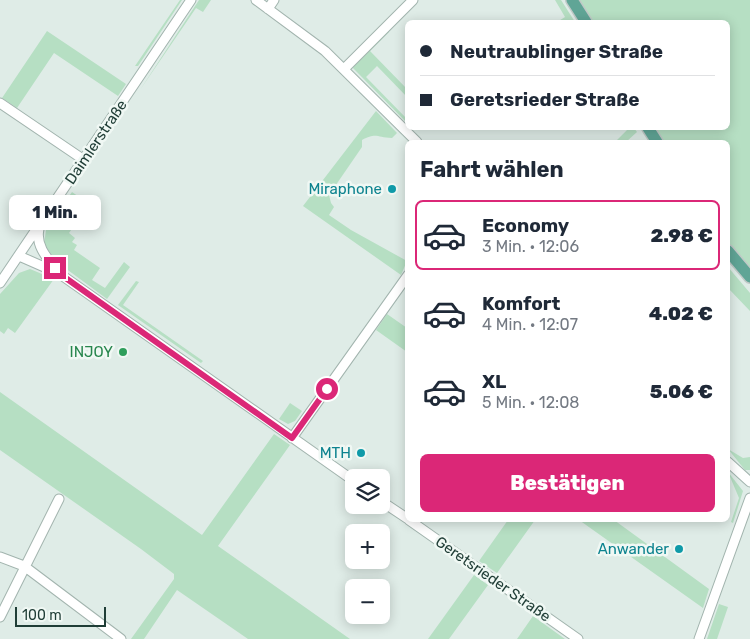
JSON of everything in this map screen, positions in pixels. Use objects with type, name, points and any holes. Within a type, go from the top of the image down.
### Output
[{"type":"main road","points":[[572,0],[585,20]]},
{"type":"main road","points":[[730,253],[750,277]]},
{"type":"street","name":"Daimlerstraße","points":[[0,283],[190,0]]},
{"type":"street","points":[[256,0],[303,33],[344,69],[415,140]]},
{"type":"street","points":[[268,9],[274,0]]},
{"type":"street","points":[[344,69],[413,0]]},
{"type":"street","points":[[0,103],[84,160]]},
{"type":"street","points":[[40,224],[38,239],[56,271]]},
{"type":"street","points":[[21,253],[32,249],[37,252],[56,271],[345,475]]},
{"type":"street","points":[[6,274],[21,266],[56,271]]},
{"type":"street","points":[[292,438],[405,279]]},
{"type":"street","points":[[730,464],[750,482]]},
{"type":"street","points":[[699,639],[750,498]]},
{"type":"street","points":[[0,617],[59,499]]},
{"type":"street","name":"Geretsrieder Straße","points":[[390,507],[405,518]]},
{"type":"street","name":"Geretsrieder Straße","points":[[411,522],[578,639]]},
{"type":"street","points":[[0,557],[24,566],[121,639]]},
{"type":"green space","points":[[180,0],[182,0],[138,66],[135,66]]},
{"type":"green space","points":[[199,0],[211,0],[203,12],[196,8],[140,90]]},
{"type":"green space","points":[[555,0],[561,0],[574,20],[560,20],[565,17]]},
{"type":"green space","points":[[577,0],[750,0],[750,270],[730,247],[730,140],[661,140],[654,130],[730,130],[730,20],[590,20]]},
{"type":"green space","points":[[387,30],[389,32],[370,51],[405,87],[405,95],[377,66],[366,77],[405,117],[405,121],[353,68],[354,64]]},
{"type":"green space","points":[[47,31],[126,84],[118,96],[54,53],[17,108],[2,98]]},
{"type":"green space","points":[[376,111],[397,133],[392,138],[374,136],[362,140],[362,147],[329,195],[334,207],[329,215],[351,230],[405,260],[401,275],[303,206]]},
{"type":"green space","points":[[627,130],[636,130],[637,132],[628,140],[617,140]]},
{"type":"green space","points":[[72,192],[89,204],[69,233],[75,238],[72,242],[77,245],[74,250],[100,268],[92,280],[105,288],[124,262],[130,267],[107,299],[57,262],[44,244],[46,230]]},
{"type":"green space","points":[[30,269],[54,279],[15,333],[8,328],[4,334],[0,331],[0,294],[19,273]]},
{"type":"green space","points":[[730,269],[750,293],[750,311],[730,290]]},
{"type":"green space","points":[[136,281],[139,282],[123,305],[203,361],[201,363],[118,305]]},
{"type":"green space","points":[[387,314],[405,327],[405,351],[376,330]]},
{"type":"green space","points":[[0,392],[202,535],[274,434],[290,445],[218,546],[350,639],[248,639],[177,590],[144,639],[131,639],[174,579],[174,574],[0,450]]},
{"type":"green space","points":[[290,403],[302,411],[295,421],[288,424],[279,419]]},
{"type":"green space","points":[[730,450],[743,458],[750,457],[750,470],[745,470]]},
{"type":"green space","points":[[730,475],[743,491],[733,523],[731,522],[739,498]]},
{"type":"green space","points":[[507,522],[534,522],[497,573],[479,561]]},
{"type":"green space","points":[[582,522],[617,522],[709,589],[703,608]]},
{"type":"green space","points":[[474,575],[488,585],[449,639],[428,639]]},
{"type":"green space","points":[[719,604],[728,607],[717,639],[707,639]]},
{"type":"green space","points":[[533,616],[565,639],[517,639]]},
{"type":"place","name":"Miraphone","points":[[392,189]]},
{"type":"place","name":"INJOY","points":[[123,352]]},
{"type":"place","name":"MTH","points":[[361,453]]},
{"type":"place","name":"Anwander","points":[[679,549]]},
{"type":"route","points":[[55,268],[60,274],[292,438],[327,389]]}]
